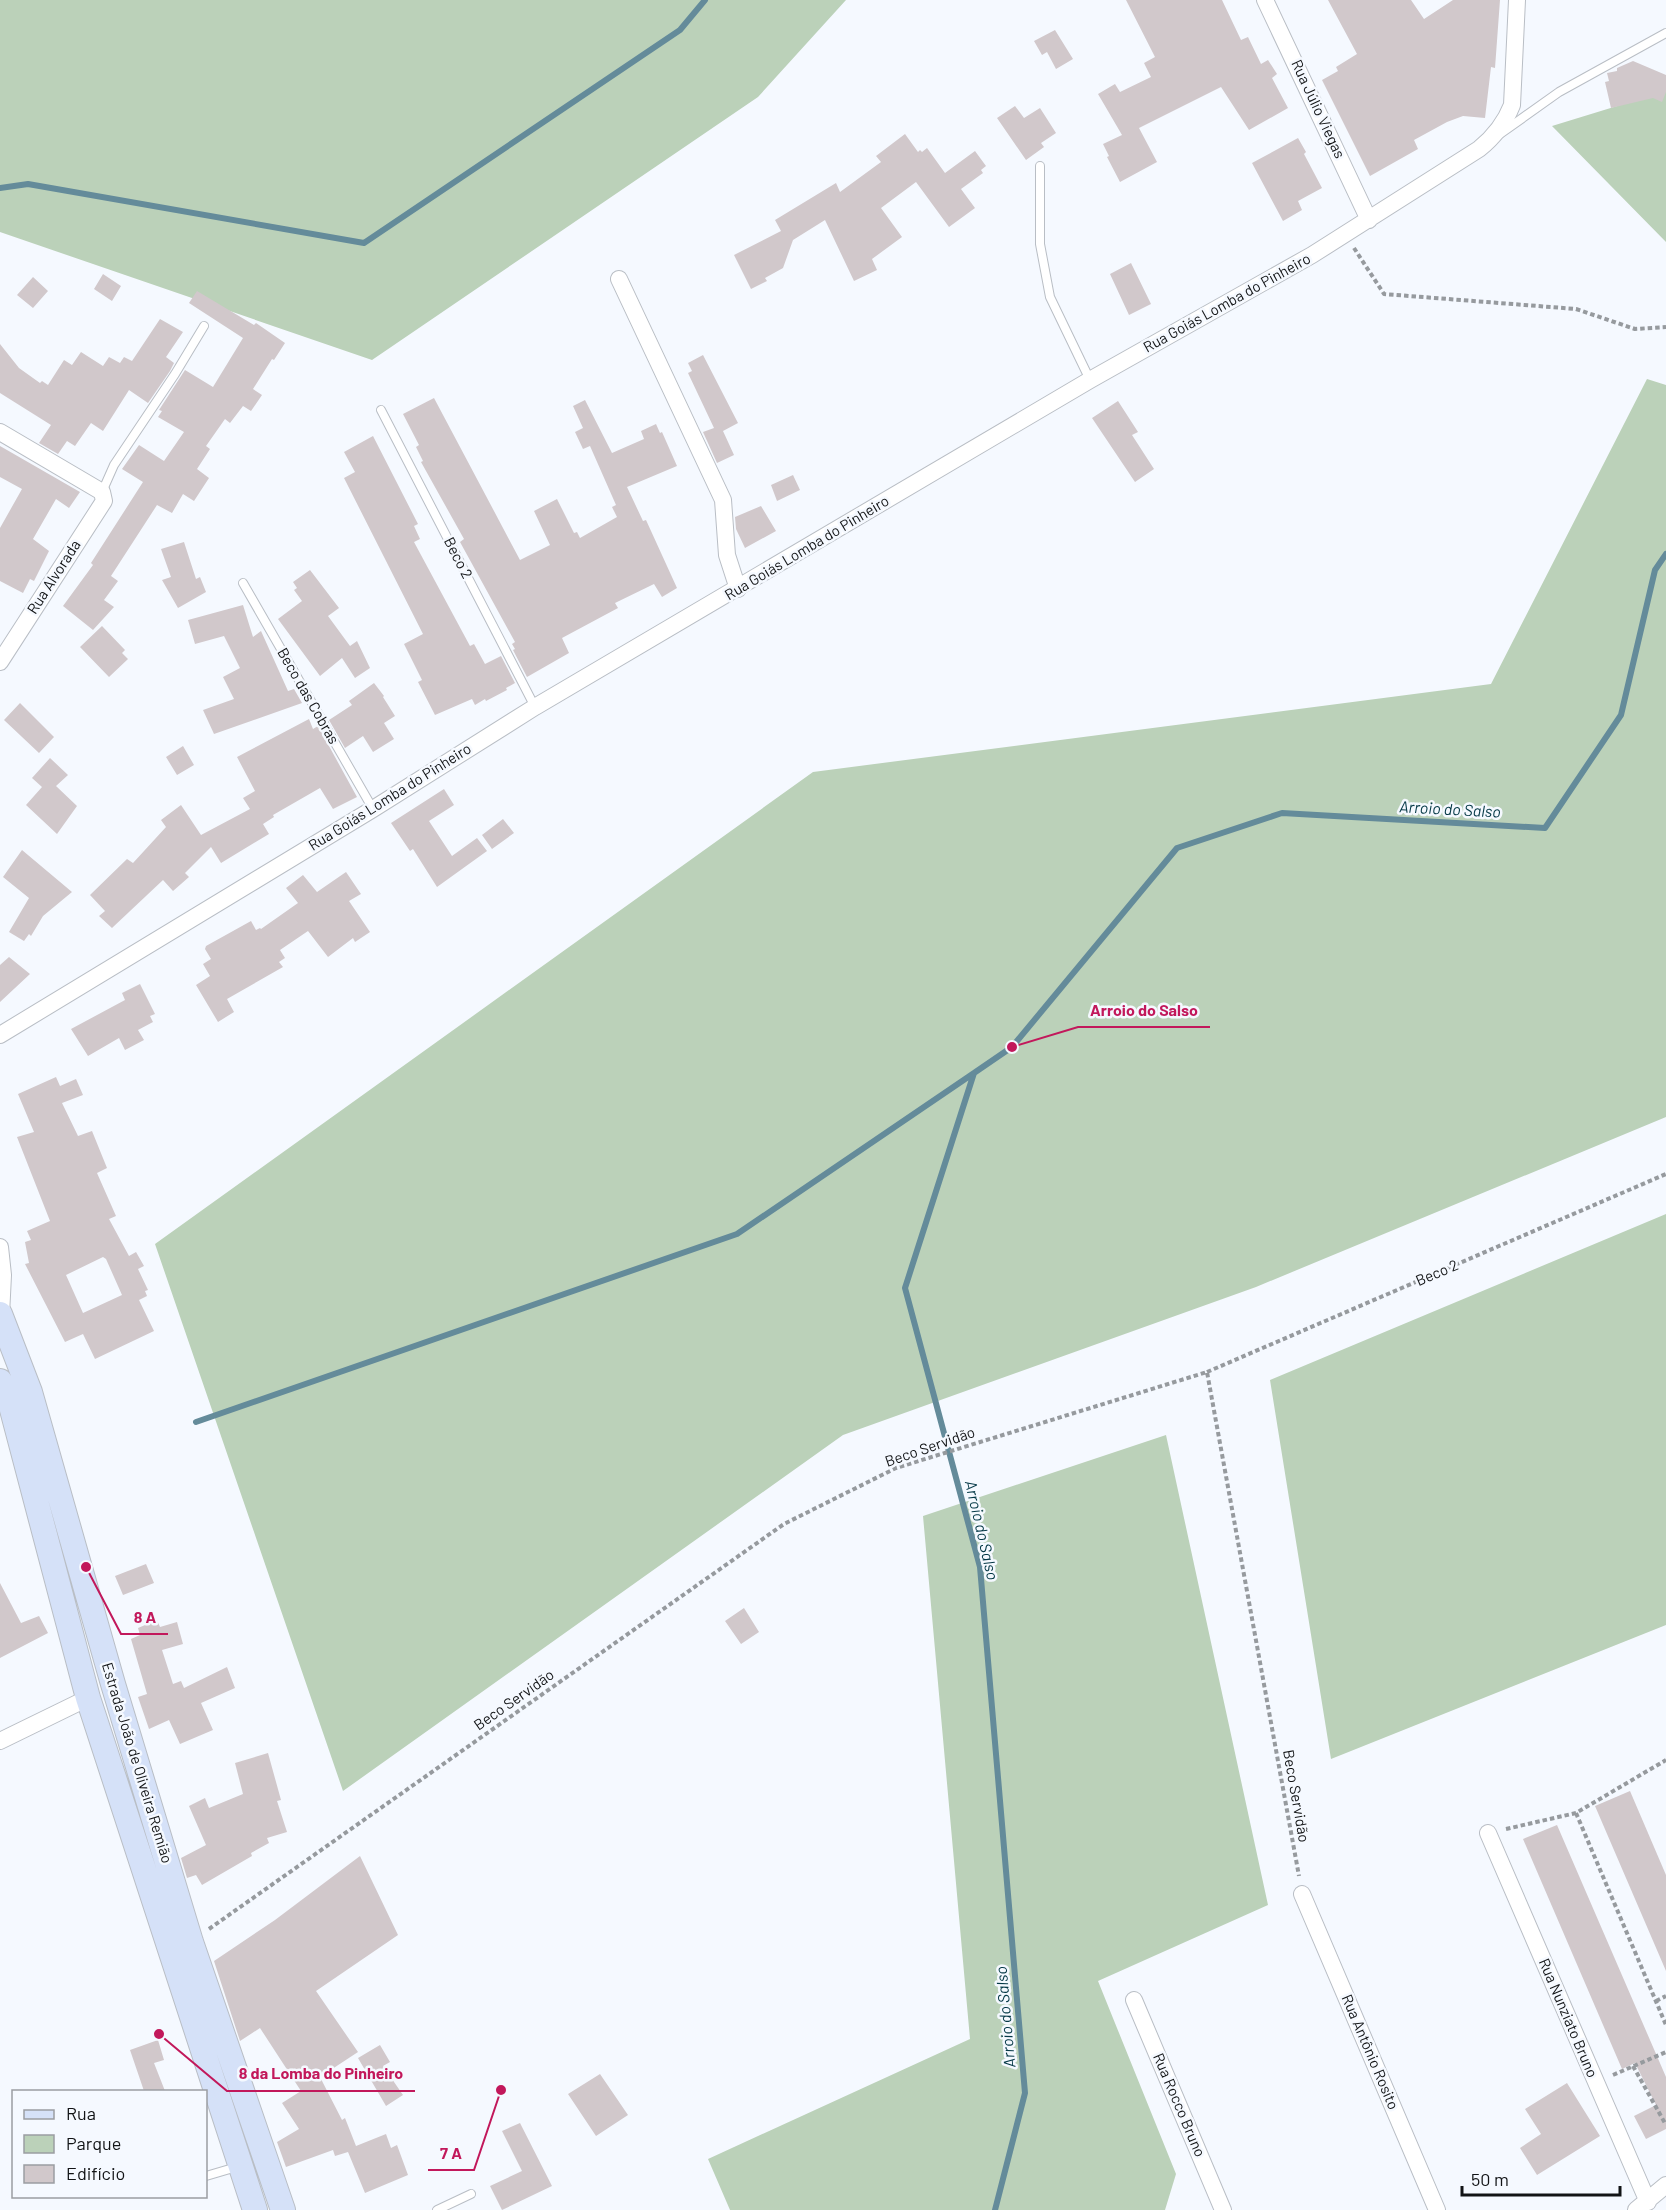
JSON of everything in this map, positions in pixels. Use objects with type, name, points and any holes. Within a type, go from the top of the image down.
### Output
[{"type":"main road","name":"Estrada João de Oliveira Remião","points":[[1,1315],[30,1392],[113,1684],[191,1942],[283,2210]]},
{"type":"main road","name":"Estrada João de Oliveira Remião","points":[[3,1397],[88,1698],[255,2210]]},
{"type":"street","name":"Rua Júlio Viegas","points":[[1265,0],[1369,219]]},
{"type":"street","name":"Rua Goiás Lomba do Pinheiro","points":[[0,1035],[373,809],[535,707],[1090,380],[1312,255],[1489,141],[1506,121],[1512,105],[1517,0]]},
{"type":"street","points":[[619,279],[723,500],[728,555],[738,589]]},
{"type":"street","points":[[0,432],[102,492]]},
{"type":"street","name":"Rua Alvorada","points":[[0,662],[104,501],[102,492]]},
{"type":"street","points":[[0,1247],[3,1275],[1,1315]]},
{"type":"street","points":[[0,1741],[88,1698]]},
{"type":"street","name":"Rua Nunziato Bruno","points":[[1488,1833],[1596,2083],[1642,2206]]},
{"type":"street","name":"Rua Antônio Rosito","points":[[1302,1894],[1437,2210]]},
{"type":"street","name":"Rua Rocco Bruno","points":[[1134,2000],[1223,2210]]},
{"type":"street","points":[[1642,2206],[1666,2185]]},
{"type":"lane","points":[[1489,141],[1516,125],[1559,92],[1666,33]]},
{"type":"lane","points":[[1040,166],[1040,244],[1050,297],[1090,380]]},
{"type":"lane","name":"Rua Alvorada","points":[[102,492],[114,465],[204,326]]},
{"type":"lane","name":"Beco 2","points":[[381,410],[535,707]]},
{"type":"lane","name":"Beco das Cobras","points":[[243,583],[373,809]]},
{"type":"lane","points":[[207,2176],[240,2166]]},
{"type":"lane","points":[[437,2210],[471,2194]]},
{"type":"path","points":[[1345,234],[1384,294],[1576,309],[1635,329],[1666,327]]},
{"type":"path","name":"Beco 2","points":[[1207,1372],[1666,1174]]},
{"type":"path","name":"Beco Servidão","points":[[191,1942],[784,1524],[896,1468],[1207,1372],[1302,1894]]},
{"type":"path","points":[[1488,1833],[1576,1813],[1666,1760]]},
{"type":"path","points":[[1576,1813],[1666,2025]]},
{"type":"path","points":[[1656,2001],[1666,1996]]},
{"type":"path","points":[[1596,2083],[1666,2052]]},
{"type":"path","points":[[1634,2066],[1666,2125]]},
{"type":"green space","points":[[0,0],[846,0],[758,97],[372,360],[0,232]]},
{"type":"green space","points":[[1666,91],[1666,242],[1552,126]]},
{"type":"green space","points":[[1647,379],[1666,385],[1666,1117],[1256,1287],[843,1435],[343,1791],[155,1244],[813,772],[1491,684]]},
{"type":"green space","points":[[1666,1214],[1666,1625],[1331,1759],[1270,1380]]},
{"type":"green space","points":[[1166,1435],[1268,1905],[1098,1981],[1176,2174],[1165,2210],[730,2210],[708,2159],[970,2039],[923,1516]]},
{"type":"building","points":[[1126,0],[1222,0],[1241,40],[1248,37],[1261,64],[1268,60],[1277,74],[1272,78],[1288,108],[1249,130],[1221,87],[1139,128],[1157,162],[1120,182],[1103,144],[1122,135],[1098,94],[1115,84],[1120,92],[1151,77],[1144,63],[1155,57]]},
{"type":"building","points":[[1328,0],[1411,0],[1424,19],[1453,0],[1500,0],[1495,68],[1491,67],[1485,118],[1463,116],[1447,122],[1414,140],[1418,149],[1370,176],[1322,80],[1338,71],[1336,67],[1357,54]]},
{"type":"building","points":[[1055,30],[1073,59],[1056,69],[1047,52],[1042,55],[1034,41]]},
{"type":"building","points":[[1633,61],[1666,75],[1666,92],[1662,102],[1653,98],[1611,108],[1605,82],[1609,81],[1607,73],[1617,71],[1617,68]]},
{"type":"building","points":[[1015,106],[1024,118],[1040,108],[1056,133],[1041,143],[1044,147],[1026,160],[997,118]]},
{"type":"building","points":[[905,134],[918,152],[927,148],[945,173],[975,151],[986,166],[981,170],[983,173],[961,189],[975,208],[949,227],[916,182],[881,208],[902,237],[872,259],[877,270],[854,281],[825,220],[793,240],[783,268],[765,278],[767,281],[751,289],[734,255],[781,231],[775,220],[836,183],[840,192],[881,162],[876,156]]},
{"type":"building","points":[[1298,138],[1322,188],[1298,201],[1302,210],[1283,221],[1252,163]]},
{"type":"building","points":[[1131,263],[1151,304],[1129,315],[1110,274]]},
{"type":"building","points":[[103,274],[121,286],[112,301],[94,289]]},
{"type":"building","points":[[33,277],[48,291],[33,308],[17,295]]},
{"type":"building","points":[[197,291],[254,325],[256,323],[285,343],[253,389],[262,395],[251,411],[243,406],[230,423],[225,419],[206,446],[210,449],[197,469],[209,478],[194,501],[183,494],[172,513],[157,505],[111,576],[118,581],[104,600],[114,607],[93,630],[63,606],[93,565],[91,563],[143,482],[122,469],[139,445],[164,461],[184,432],[158,417],[162,411],[159,410],[185,370],[213,387],[243,338],[189,303]]},
{"type":"building","points":[[160,319],[183,332],[166,357],[174,363],[148,403],[129,390],[103,431],[91,423],[75,446],[67,441],[58,454],[39,443],[51,425],[0,393],[0,344],[19,368],[40,383],[42,381],[48,385],[64,360],[72,365],[81,352],[103,366],[109,357],[120,363],[124,357],[132,361]]},
{"type":"building","points":[[703,355],[738,423],[723,431],[734,455],[717,463],[703,432],[714,428],[688,373],[692,371],[688,363]]},
{"type":"building","points":[[434,398],[520,560],[550,545],[534,511],[557,499],[574,533],[577,532],[580,538],[617,517],[612,507],[616,505],[590,446],[583,449],[575,432],[583,428],[573,406],[585,400],[612,453],[644,439],[641,431],[656,424],[677,466],[627,487],[643,521],[646,520],[677,588],[662,597],[654,584],[615,603],[618,608],[562,638],[569,653],[527,677],[513,650],[515,649],[512,644],[515,642],[460,542],[464,539],[421,462],[423,461],[416,447],[419,445],[403,414]]},
{"type":"building","points":[[1118,401],[1138,432],[1132,435],[1154,469],[1135,482],[1092,418]]},
{"type":"building","points":[[373,436],[418,524],[414,526],[420,539],[414,542],[470,646],[474,644],[485,664],[501,656],[515,683],[486,701],[485,699],[475,705],[472,699],[435,715],[418,682],[422,680],[404,644],[423,634],[344,478],[355,472],[344,452]]},
{"type":"building","points":[[0,446],[80,492],[69,508],[56,499],[33,539],[49,551],[34,581],[30,579],[23,593],[0,581],[0,528],[22,489],[0,477]]},
{"type":"building","points":[[793,475],[800,490],[777,501],[771,485]]},
{"type":"building","points":[[761,506],[776,531],[745,548],[736,529],[735,517]]},
{"type":"building","points":[[184,542],[196,579],[200,577],[206,592],[178,608],[162,580],[171,577],[161,549]]},
{"type":"building","points":[[310,570],[339,608],[328,616],[350,646],[357,641],[370,668],[355,678],[342,658],[320,676],[278,619],[302,601],[294,590],[297,588],[293,582]]},
{"type":"building","points":[[243,605],[253,637],[261,631],[288,691],[294,689],[302,703],[214,734],[203,710],[234,699],[223,677],[240,668],[224,636],[195,644],[188,620]]},
{"type":"building","points":[[102,626],[125,650],[122,653],[128,659],[109,677],[80,647]]},
{"type":"building","points":[[374,683],[395,716],[384,723],[394,739],[373,752],[363,736],[345,748],[329,720],[352,705],[349,701]]},
{"type":"building","points":[[20,703],[54,737],[39,753],[4,720]]},
{"type":"building","points":[[309,719],[313,729],[318,726],[357,797],[333,809],[320,788],[273,815],[274,817],[263,824],[269,834],[221,863],[211,847],[185,873],[189,877],[173,891],[163,880],[112,928],[99,916],[105,911],[90,895],[127,859],[133,863],[166,827],[161,820],[181,805],[201,835],[250,809],[243,798],[255,791],[237,757]]},
{"type":"building","points":[[183,746],[194,765],[177,775],[166,757]]},
{"type":"building","points":[[50,758],[68,775],[56,786],[77,806],[57,834],[26,805],[42,787],[32,778]]},
{"type":"building","points":[[444,789],[454,805],[429,821],[452,856],[477,838],[487,851],[437,887],[413,849],[410,851],[391,823]]},
{"type":"building","points":[[503,819],[514,833],[492,849],[482,835]]},
{"type":"building","points":[[22,850],[72,892],[43,916],[31,936],[29,934],[24,941],[9,932],[29,898],[3,877]]},
{"type":"building","points":[[346,872],[361,894],[349,901],[370,932],[355,942],[353,938],[328,957],[308,931],[280,950],[285,958],[279,962],[283,967],[227,999],[234,1012],[218,1022],[196,985],[210,976],[203,964],[211,959],[205,949],[206,946],[251,921],[256,930],[261,929],[298,903],[286,888],[303,875],[317,892]]},
{"type":"building","points":[[9,957],[30,974],[0,1002],[0,965]]},
{"type":"building","points":[[140,984],[155,1014],[150,1016],[153,1022],[138,1030],[144,1040],[125,1050],[119,1038],[88,1056],[71,1029],[125,1000],[122,993]]},
{"type":"building","points":[[56,1077],[60,1086],[76,1079],[83,1095],[62,1103],[78,1136],[92,1131],[107,1168],[97,1173],[116,1216],[109,1219],[129,1256],[136,1252],[144,1266],[138,1269],[148,1290],[145,1291],[147,1296],[139,1300],[154,1331],[95,1359],[83,1334],[65,1342],[25,1264],[29,1263],[25,1242],[31,1240],[27,1231],[50,1221],[17,1137],[34,1132],[18,1094]],"holes":[[[103,1257],[122,1295],[83,1313],[66,1275]]]},
{"type":"building","points":[[146,1564],[154,1583],[123,1595],[115,1576]]},
{"type":"building","points":[[0,1583],[21,1623],[39,1616],[48,1633],[0,1658]]},
{"type":"building","points":[[744,1608],[759,1632],[741,1644],[725,1621]]},
{"type":"building","points":[[157,1620],[160,1627],[177,1622],[183,1644],[162,1650],[173,1684],[181,1681],[184,1688],[227,1667],[235,1688],[201,1703],[213,1730],[180,1744],[169,1720],[149,1729],[138,1697],[147,1694],[131,1639],[140,1635],[138,1628]]},
{"type":"building","points":[[268,1753],[281,1800],[277,1801],[287,1832],[267,1838],[269,1843],[251,1853],[252,1856],[202,1885],[196,1875],[187,1878],[181,1858],[206,1845],[189,1806],[205,1798],[209,1808],[243,1794],[235,1763]]},
{"type":"building","points":[[1630,1791],[1666,1875],[1666,1971],[1595,1806]]},
{"type":"building","points":[[1557,1825],[1666,2077],[1666,2129],[1646,2139],[1634,2116],[1656,2105],[1635,2063],[1622,2069],[1523,1839]]},
{"type":"building","points":[[360,1856],[398,1935],[316,1991],[358,2052],[320,2077],[342,2120],[345,2118],[356,2146],[386,2134],[391,2148],[397,2145],[408,2175],[365,2193],[348,2152],[335,2156],[333,2150],[286,2167],[277,2142],[299,2129],[282,2103],[301,2091],[260,2028],[240,2041],[214,1961],[275,1920]]},
{"type":"building","points":[[158,2040],[164,2060],[154,2063],[165,2090],[144,2090],[130,2050]]},
{"type":"building","points":[[380,2045],[390,2062],[383,2066],[403,2095],[386,2106],[358,2058]]},
{"type":"building","points":[[600,2074],[628,2115],[596,2136],[568,2094]]},
{"type":"building","points":[[1567,2083],[1600,2136],[1537,2175],[1520,2148],[1541,2134],[1525,2109]]},
{"type":"building","points":[[520,2123],[552,2186],[502,2210],[490,2186],[522,2171],[502,2131]]},
{"type":"waterway","points":[[0,188],[28,184],[364,243],[680,30],[705,0]]},
{"type":"waterway","name":"Arroio do Salso","points":[[995,2210],[1025,2093],[980,1567],[905,1288],[974,1073],[1012,1047],[1177,848],[1282,813],[1545,828],[1621,715],[1655,570],[1666,554]]},
{"type":"waterway","points":[[196,1422],[737,1234],[974,1073]]},
{"type":"place","name":"Arroio do Salso","points":[[1012,1047]]},
{"type":"place","name":"8 A","points":[[86,1567]]},
{"type":"place","name":"8 da Lomba do Pinheiro","points":[[159,2034]]},
{"type":"place","name":"7 A","points":[[501,2090]]}]
